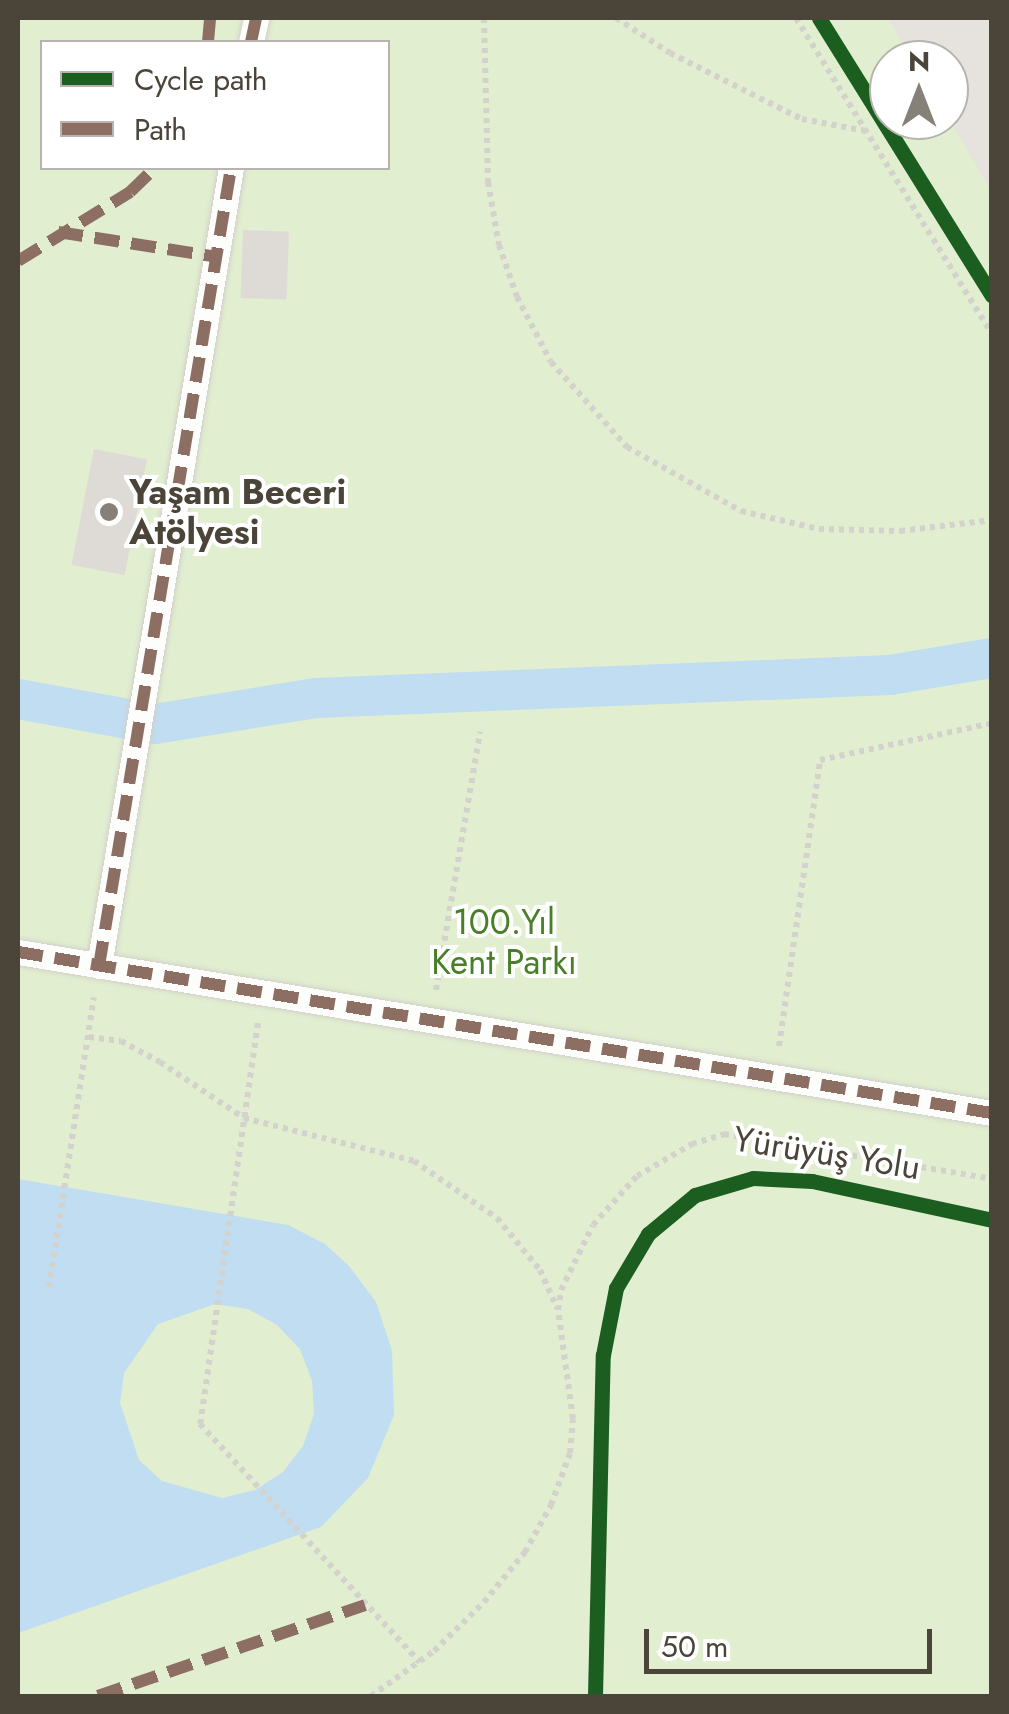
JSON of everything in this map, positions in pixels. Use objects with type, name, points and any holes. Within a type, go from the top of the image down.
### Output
[{"type":"street","points":[[99,966],[232,170]]},
{"type":"street","points":[[18,952],[992,1112]]},
{"type":"path","points":[[484,18],[488,182],[499,244],[517,297],[551,362],[604,424],[685,484],[741,512],[819,529],[900,530],[992,520]]},
{"type":"path","points":[[616,18],[670,53],[802,119],[866,131]]},
{"type":"path","points":[[796,18],[992,334]]},
{"type":"path","points":[[866,93],[952,233]]},
{"type":"path","points":[[774,1077],[820,760],[992,723]]},
{"type":"path","points":[[431,1021],[480,732]]},
{"type":"path","points":[[49,1287],[99,966]]},
{"type":"path","points":[[263,992],[200,1424],[420,1662]]},
{"type":"path","points":[[88,1037],[121,1041],[244,1118],[363,1144],[414,1161],[460,1188],[497,1218],[540,1270],[558,1310]]},
{"type":"green space","name":"100.Yıl Kent Parkı","points":[[18,18],[889,18],[902,40],[869,40],[869,140],[962,140],[991,188],[991,1696],[18,1696]]},
{"type":"shaded area","points":[[887,18],[991,18],[991,190],[961,140],[969,140],[969,40],[901,40]]},
{"type":"water","points":[[18,1179],[288,1225],[325,1244],[349,1266],[376,1302],[392,1351],[394,1415],[368,1478],[321,1527],[18,1633]],"holes":[[[215,1304],[248,1309],[277,1325],[300,1349],[312,1381],[314,1414],[303,1446],[283,1472],[255,1490],[222,1498],[162,1481],[139,1460],[120,1403],[124,1373],[158,1324]]]},
{"type":"building","points":[[243,230],[289,232],[287,300],[241,298]]},
{"type":"building","name":"Yaşam Beceri Atölyesi","points":[[94,449],[147,459],[124,575],[71,565]]},
{"type":"waterway","points":[[18,699],[155,724],[316,698],[890,675],[992,658]]},
{"type":"marked path","points":[[208,40],[210,18]]},
{"type":"marked path","points":[[251,40],[256,18]]},
{"type":"marked path","points":[[18,261],[130,192],[153,170]]},
{"type":"marked path","points":[[99,966],[231,170]]},
{"type":"marked path","points":[[58,232],[217,257]]},
{"type":"marked path","points":[[18,952],[992,1113]]},
{"type":"marked path","points":[[98,1696],[365,1605]]},
{"type":"cycle path","points":[[819,18],[992,296]]},
{"type":"cycle path","name":"Yürüyüş Yolu","points":[[595,1696],[603,1355],[616,1288],[648,1234],[695,1195],[753,1178],[812,1181],[992,1220]]},
{"type":"place","name":"Yaşam Beceri Atölyesi","points":[[109,512]]}]
